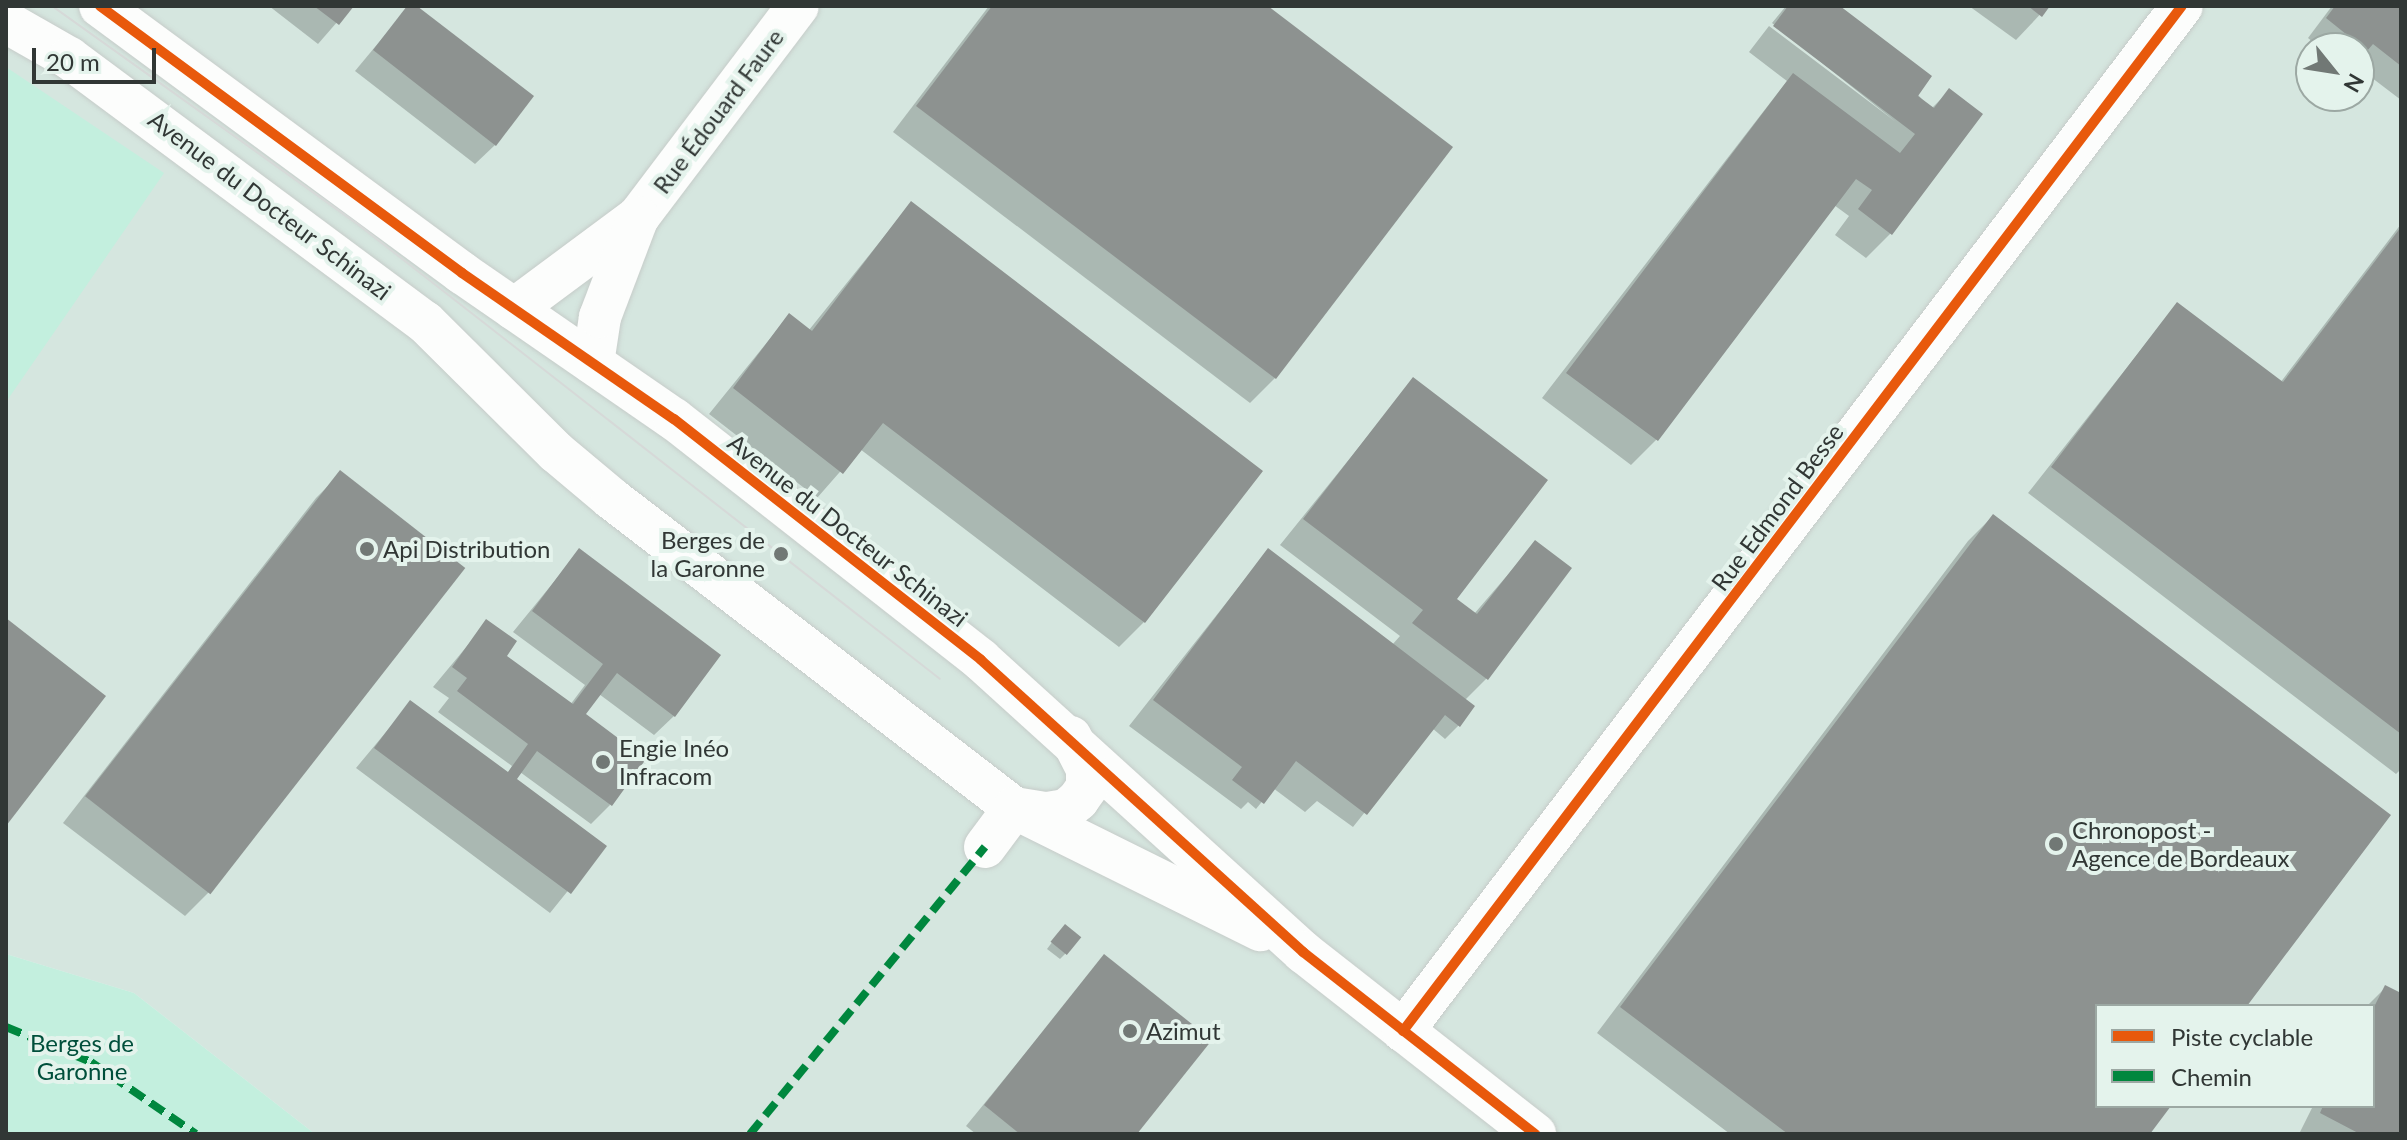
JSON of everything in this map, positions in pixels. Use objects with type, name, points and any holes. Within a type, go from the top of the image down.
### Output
[{"type":"street","name":"Avenue du Docteur Schinazi","points":[[100,6],[514,309],[674,419],[1071,736],[1303,952],[1535,1134]]},
{"type":"street","name":"Rue Édouard Faure","points":[[593,363],[600,317],[639,216],[798,6]]},
{"type":"street","name":"Rue Edmond Besse","points":[[1403,1031],[2182,6]]},
{"type":"street","name":"Avenue du Docteur Schinazi","points":[[6,22],[69,58],[425,322],[556,452],[612,499],[1014,808],[1303,952]]},
{"type":"street","name":"Rue Édouard Faure","points":[[514,309],[639,216]]},
{"type":"street","points":[[985,847],[1014,808],[1047,813],[1066,810],[1078,800],[1087,787],[1087,769],[1071,736]]},
{"type":"shaded area","points":[[6,6],[2401,6],[2401,1134],[315,1134],[134,993],[6,954]]},
{"type":"green space","points":[[6,67],[164,173],[6,402]]},
{"type":"green space","name":"Berges de Garonne","points":[[6,954],[134,993],[315,1134],[6,1134]]},
{"type":"building","points":[[314,6],[354,6],[339,25]]},
{"type":"building","points":[[407,6],[417,6],[534,96],[496,146],[373,50]]},
{"type":"building","points":[[992,6],[1268,6],[1453,147],[1276,379],[916,106]]},
{"type":"building","points":[[1788,6],[1840,6],[1932,76],[1918,96],[1934,108],[1949,88],[1983,114],[1892,235],[1858,209],[1872,190],[1856,179],[1658,441],[1566,373],[1793,73],[1900,153],[1915,134],[1773,26]]},
{"type":"building","points":[[2028,6],[2050,6],[2042,17]]},
{"type":"building","points":[[2335,6],[2401,6],[2401,66],[2375,46],[2375,32],[2343,32],[2326,18]]},
{"type":"building","points":[[911,201],[1263,471],[1145,623],[883,423],[843,474],[733,388],[789,313],[812,331]]},
{"type":"building","points":[[2401,227],[2401,734],[2051,467],[2177,302],[2283,382]]},
{"type":"building","points":[[1413,377],[1548,480],[1457,599],[1477,614],[1535,540],[1572,568],[1488,680],[1412,623],[1423,610],[1303,519]]},
{"type":"building","points":[[340,470],[465,568],[210,894],[85,796]]},
{"type":"building","name":"Chronopost - Agence de Bordeaux","points":[[1993,514],[2391,815],[2249,1004],[2095,1004],[2095,1108],[2170,1108],[2150,1134],[1788,1134],[1620,1007]]},
{"type":"building","points":[[579,548],[721,655],[675,717],[617,673],[586,714],[646,759],[612,806],[537,751],[517,779],[607,846],[571,894],[374,748],[410,700],[508,772],[528,744],[457,691],[467,678],[452,667],[486,619],[517,641],[507,656],[573,704],[603,664],[532,611]]},
{"type":"building","points":[[1268,548],[1475,706],[1460,727],[1445,715],[1367,815],[1296,761],[1264,804],[1232,780],[1242,767],[1153,700]]},
{"type":"building","points":[[6,618],[106,696],[6,826]]},
{"type":"building","points":[[1065,924],[1081,937],[1067,955],[1051,942]]},
{"type":"building","points":[[1104,954],[1212,1040],[1137,1134],[1020,1134],[984,1105]]},
{"type":"building","points":[[2385,985],[2401,993],[2401,1134],[2360,1134],[2320,1113],[2322,1108],[2375,1108],[2375,1005]]},
{"type":"tram line","points":[[52,6],[355,222],[940,679]]},
{"type":"marked path","points":[[750,1134],[985,847]]},
{"type":"marked path","points":[[6,1027],[91,1062],[196,1134]]},
{"type":"cycle path","points":[[100,6],[462,273],[674,419],[981,660],[1303,952],[1535,1134]]},
{"type":"cycle path","points":[[1403,1031],[2182,6]]},
{"type":"place","name":"Api Distribution","points":[[367,549]]},
{"type":"place","name":"Berges de la Garonne","points":[[781,554]]},
{"type":"place","name":"Engie Inéo Infracom","points":[[603,762]]},
{"type":"place","name":"Chronopost - Agence de Bordeaux","points":[[2056,844]]},
{"type":"place","name":"Azimut","points":[[1130,1031]]}]
